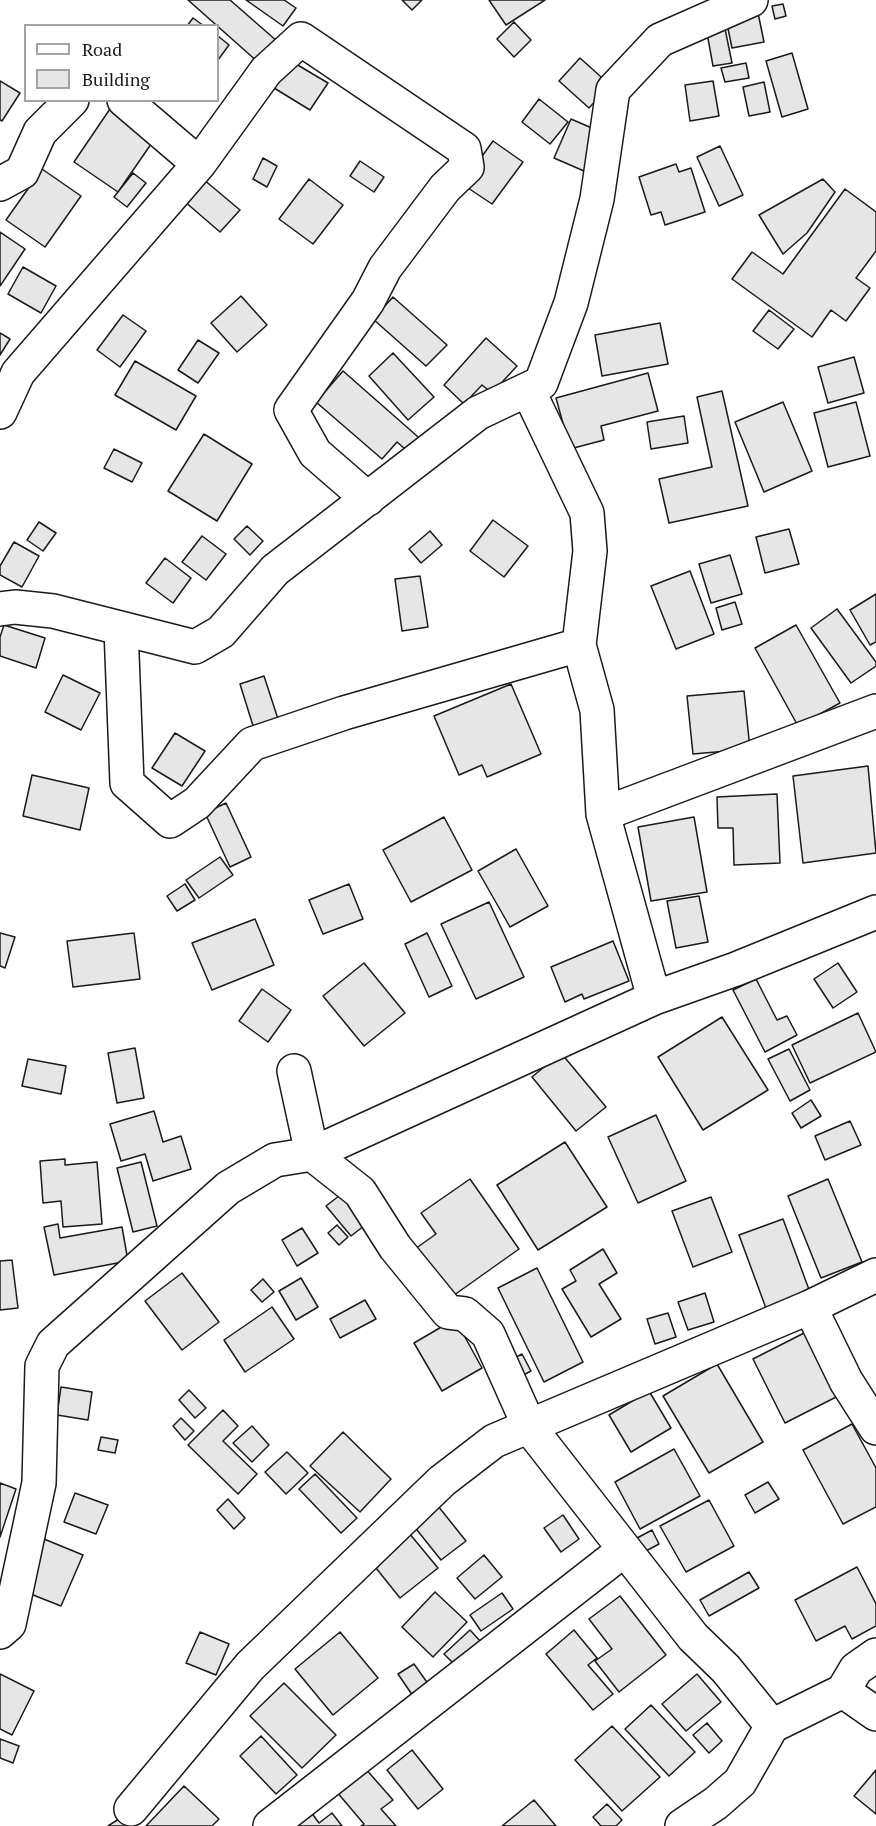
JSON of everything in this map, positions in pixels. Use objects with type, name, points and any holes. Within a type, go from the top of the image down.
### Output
[{"type":"street","points":[[0,609],[15,607],[52,611],[195,647],[221,632],[275,570],[478,413],[541,383],[571,303],[597,199],[613,90],[660,40],[751,0]]},
{"type":"street","points":[[0,412],[18,373],[199,164],[266,71],[301,39],[464,149],[467,167],[445,188],[385,268],[368,302],[291,410],[321,460],[368,499]]},
{"type":"street","points":[[0,184],[22,172],[40,132],[70,102]]},
{"type":"street","points":[[126,102],[199,164]]},
{"type":"street","points":[[528,390],[587,513],[590,551],[579,645],[597,710],[603,814],[654,998]]},
{"type":"street","points":[[121,629],[127,783],[170,821],[198,803],[252,744],[344,714],[579,645]]},
{"type":"street","points":[[603,814],[876,711]]},
{"type":"street","points":[[0,1632],[9,1624],[39,1483],[42,1366],[53,1344],[228,1188],[275,1160],[312,1154],[654,998],[736,969],[876,912]]},
{"type":"street","points":[[294,1071],[312,1154],[360,1192],[395,1246],[448,1312],[465,1314],[488,1334],[530,1428],[693,1637],[726,1669],[772,1726]]},
{"type":"street","points":[[131,1809],[250,1666],[442,1481],[494,1441],[530,1428],[810,1307],[876,1275]]},
{"type":"street","points":[[810,1307],[846,1381],[876,1428]]},
{"type":"street","points":[[270,1826],[624,1550]]},
{"type":"street","points":[[682,1826],[716,1803],[740,1782],[772,1726],[843,1691],[856,1669],[876,1655]]},
{"type":"street","points":[[843,1691],[876,1714]]},
{"type":"building","points":[[188,0],[230,0],[278,42],[259,63],[219,28],[219,24],[215,24]]},
{"type":"building","points":[[246,0],[284,0],[296,8],[283,26]]},
{"type":"building","points":[[402,0],[422,0],[412,10]]},
{"type":"building","points":[[489,0],[545,0],[506,25]]},
{"type":"building","points":[[783,4],[786,16],[775,19],[772,6]]},
{"type":"building","points":[[757,8],[764,42],[732,48],[725,14]]},
{"type":"building","points":[[193,18],[201,24],[188,24]]},
{"type":"building","points":[[723,19],[732,63],[713,66],[705,22]]},
{"type":"building","points":[[514,22],[531,40],[514,57],[497,39]]},
{"type":"building","points":[[219,37],[229,45],[219,59]]},
{"type":"building","points":[[792,53],[808,109],[782,117],[766,61]]},
{"type":"building","points":[[580,58],[610,85],[589,108],[559,81]]},
{"type":"building","points":[[291,61],[328,83],[310,110],[274,88]]},
{"type":"building","points":[[746,63],[749,78],[725,82],[721,68]]},
{"type":"building","points":[[0,81],[20,93],[2,121],[0,120]]},
{"type":"building","points":[[713,81],[719,116],[690,121],[685,85]]},
{"type":"building","points":[[764,82],[770,112],[749,116],[743,87]]},
{"type":"building","points":[[539,99],[568,122],[550,144],[522,122]]},
{"type":"building","points":[[114,103],[158,134],[118,192],[74,162]]},
{"type":"building","points":[[571,119],[601,132],[584,171],[554,158]]},
{"type":"building","points":[[493,141],[523,162],[492,204],[462,184]]},
{"type":"building","points":[[720,146],[743,195],[719,206],[697,157]]},
{"type":"building","points":[[263,158],[277,166],[267,187],[253,179]]},
{"type":"building","points":[[360,161],[384,177],[374,192],[350,176]]},
{"type":"building","points":[[676,164],[679,172],[691,168],[705,212],[665,225],[661,212],[651,215],[639,177]]},
{"type":"building","points":[[42,169],[81,196],[45,247],[6,220]]},
{"type":"building","points":[[133,173],[146,183],[127,207],[114,197]]},
{"type":"building","points":[[203,179],[240,210],[220,232],[184,201]]},
{"type":"building","points":[[309,179],[343,205],[313,244],[279,219]]},
{"type":"building","points":[[823,179],[835,192],[807,233],[783,254],[759,215]]},
{"type":"building","points":[[845,189],[876,212],[876,251],[856,278],[870,288],[846,321],[831,310],[812,337],[732,279],[752,252],[783,274]]},
{"type":"building","points":[[0,232],[25,249],[0,286]]},
{"type":"building","points":[[23,267],[56,286],[41,313],[8,294]]},
{"type":"building","points":[[241,296],[267,325],[237,352],[211,323]]},
{"type":"building","points":[[393,297],[447,345],[426,366],[373,319]]},
{"type":"building","points":[[769,310],[794,329],[778,349],[753,331]]},
{"type":"building","points":[[123,315],[146,331],[120,367],[97,350]]},
{"type":"building","points":[[660,323],[668,364],[602,376],[595,335]]},
{"type":"building","points":[[0,333],[10,339],[0,355]]},
{"type":"building","points":[[486,338],[517,366],[492,393],[482,385],[464,404],[444,385]]},
{"type":"building","points":[[198,340],[219,353],[198,383],[178,370]]},
{"type":"building","points":[[393,353],[434,397],[408,420],[369,376]]},
{"type":"building","points":[[854,357],[864,393],[828,403],[818,367]]},
{"type":"building","points":[[135,361],[196,396],[176,430],[115,395]]},
{"type":"building","points":[[343,371],[425,443],[413,456],[397,442],[382,459],[316,402]]},
{"type":"building","points":[[648,373],[658,411],[601,426],[604,440],[570,449],[556,398]]},
{"type":"building","points":[[722,391],[748,506],[669,523],[659,479],[712,467],[697,397]]},
{"type":"building","points":[[783,402],[812,471],[764,492],[735,422]]},
{"type":"building","points":[[856,402],[870,456],[828,467],[814,413]]},
{"type":"building","points":[[684,416],[688,443],[651,449],[647,422]]},
{"type":"building","points":[[204,434],[252,464],[217,521],[168,491]]},
{"type":"building","points":[[114,449],[142,463],[132,482],[104,468]]},
{"type":"building","points":[[493,520],[528,546],[504,577],[470,551]]},
{"type":"building","points":[[39,522],[56,533],[43,551],[27,540]]},
{"type":"building","points":[[247,526],[263,541],[250,555],[234,539]]},
{"type":"building","points":[[789,529],[799,564],[765,573],[756,537]]},
{"type":"building","points":[[430,531],[442,545],[421,563],[409,549]]},
{"type":"building","points":[[202,536],[226,554],[206,580],[182,562]]},
{"type":"building","points":[[14,542],[39,556],[22,587],[0,575],[0,566]]},
{"type":"building","points":[[730,555],[742,594],[711,603],[699,564]]},
{"type":"building","points":[[165,558],[191,578],[173,603],[146,583]]},
{"type":"building","points":[[690,571],[714,634],[676,649],[651,586]]},
{"type":"building","points":[[420,576],[428,627],[402,631],[395,579]]},
{"type":"building","points":[[876,594],[876,642],[870,645],[850,610]]},
{"type":"building","points":[[735,602],[742,624],[722,630],[716,608]]},
{"type":"building","points":[[837,609],[876,662],[876,666],[851,683],[811,628]]},
{"type":"building","points":[[4,625],[45,638],[36,668],[0,656],[0,637]]},
{"type":"building","points":[[796,625],[840,703],[798,726],[755,648]]},
{"type":"building","points":[[63,675],[100,693],[81,730],[45,712]]},
{"type":"building","points":[[264,676],[279,722],[254,729],[240,684]]},
{"type":"building","points":[[511,684],[541,754],[487,777],[482,765],[459,775],[434,716]]},
{"type":"building","points":[[744,691],[750,749],[693,754],[687,696]]},
{"type":"building","points":[[175,733],[205,751],[182,786],[152,768]]},
{"type":"building","points":[[868,766],[876,853],[803,863],[793,776]]},
{"type":"building","points":[[32,775],[89,788],[80,830],[23,816]]},
{"type":"building","points":[[777,794],[780,863],[734,865],[733,828],[718,828],[717,797]]},
{"type":"building","points":[[226,803],[251,857],[230,867],[205,813]]},
{"type":"building","points":[[444,817],[472,870],[411,902],[383,850]]},
{"type":"building","points":[[694,817],[707,892],[651,901],[638,827]]},
{"type":"building","points":[[516,849],[548,906],[510,927],[478,871]]},
{"type":"building","points":[[220,857],[233,875],[199,898],[186,880]]},
{"type":"building","points":[[185,884],[195,900],[177,911],[167,896]]},
{"type":"building","points":[[349,884],[363,919],[323,934],[309,900]]},
{"type":"building","points":[[699,896],[708,942],[676,948],[667,901]]},
{"type":"building","points":[[489,902],[524,977],[476,999],[441,924]]},
{"type":"building","points":[[255,919],[274,965],[212,990],[192,943]]},
{"type":"building","points":[[0,933],[15,937],[5,968],[0,966]]},
{"type":"building","points":[[134,933],[140,979],[73,987],[67,941]]},
{"type":"building","points":[[427,933],[452,986],[429,997],[405,944]]},
{"type":"building","points":[[613,941],[629,981],[584,999],[582,994],[565,1002],[551,967]]},
{"type":"building","points":[[364,963],[405,1013],[364,1046],[323,996]]},
{"type":"building","points":[[838,963],[857,992],[833,1008],[814,979]]},
{"type":"building","points":[[756,979],[777,1020],[787,1016],[797,1035],[765,1052],[733,990]]},
{"type":"building","points":[[262,989],[291,1010],[268,1042],[239,1021]]},
{"type":"building","points":[[858,1013],[876,1052],[810,1083],[792,1045]]},
{"type":"building","points":[[722,1017],[768,1090],[703,1130],[658,1057]]},
{"type":"building","points":[[135,1048],[144,1098],[117,1103],[108,1053]]},
{"type":"building","points":[[789,1049],[810,1090],[790,1101],[768,1059]]},
{"type":"building","points":[[561,1053],[606,1107],[576,1131],[532,1077]]},
{"type":"building","points":[[28,1059],[66,1066],[61,1094],[22,1086]]},
{"type":"building","points":[[811,1100],[821,1116],[801,1128],[792,1113]]},
{"type":"building","points":[[154,1111],[163,1142],[181,1136],[191,1169],[153,1181],[145,1154],[121,1161],[110,1124]]},
{"type":"building","points":[[656,1115],[686,1181],[638,1203],[608,1137]]},
{"type":"building","points":[[850,1121],[861,1145],[825,1160],[815,1136]]},
{"type":"building","points":[[565,1142],[607,1207],[538,1250],[497,1185]]},
{"type":"building","points":[[65,1159],[65,1165],[97,1162],[102,1224],[63,1227],[61,1201],[43,1203],[40,1161]]},
{"type":"building","points":[[141,1162],[157,1226],[133,1232],[117,1168]]},
{"type":"building","points":[[470,1179],[519,1249],[450,1298],[415,1249],[436,1234],[421,1213]]},
{"type":"building","points":[[828,1179],[862,1262],[821,1278],[788,1196]]},
{"type":"building","points":[[348,1189],[373,1219],[351,1236],[326,1206]]},
{"type":"building","points":[[711,1197],[732,1252],[693,1267],[672,1211]]},
{"type":"building","points":[[783,1219],[811,1295],[767,1311],[739,1235]]},
{"type":"building","points":[[58,1224],[60,1238],[122,1227],[128,1261],[54,1275],[44,1227]]},
{"type":"building","points":[[337,1225],[348,1237],[339,1245],[328,1233]]},
{"type":"building","points":[[302,1228],[318,1253],[297,1266],[282,1240]]},
{"type":"building","points":[[603,1249],[617,1273],[599,1284],[621,1319],[591,1337],[562,1289],[576,1281],[570,1270]]},
{"type":"building","points":[[12,1260],[18,1308],[0,1310],[0,1261]]},
{"type":"building","points":[[537,1268],[583,1362],[544,1382],[498,1288]]},
{"type":"building","points":[[182,1273],[219,1322],[182,1350],[145,1301]]},
{"type":"building","points":[[301,1278],[318,1307],[296,1320],[279,1291]]},
{"type":"building","points":[[263,1279],[274,1292],[262,1302],[251,1290]]},
{"type":"building","points":[[705,1293],[714,1322],[688,1330],[678,1302]]},
{"type":"building","points":[[365,1300],[376,1319],[340,1338],[330,1319]]},
{"type":"building","points":[[272,1307],[294,1339],[245,1372],[224,1340]]},
{"type":"building","points":[[668,1313],[676,1337],[655,1344],[647,1319]]},
{"type":"building","points":[[455,1319],[482,1368],[442,1391],[414,1343]]},
{"type":"building","points":[[808,1331],[840,1395],[785,1423],[753,1359]]},
{"type":"building","points":[[522,1354],[531,1371],[512,1381],[503,1364]]},
{"type":"building","points":[[717,1364],[763,1442],[709,1473],[663,1396]]},
{"type":"building","points":[[61,1387],[92,1392],[88,1420],[57,1415]]},
{"type":"building","points":[[189,1390],[206,1408],[195,1418],[179,1400]]},
{"type":"building","points":[[649,1391],[671,1428],[631,1452],[609,1415]]},
{"type":"building","points":[[223,1410],[238,1426],[223,1441],[257,1474],[238,1494],[188,1445]]},
{"type":"building","points":[[181,1418],[194,1431],[185,1440],[173,1426]]},
{"type":"building","points":[[852,1424],[876,1468],[876,1507],[843,1524],[803,1450]]},
{"type":"building","points":[[252,1426],[269,1445],[252,1462],[233,1443]]},
{"type":"building","points":[[343,1432],[391,1479],[360,1512],[310,1466]]},
{"type":"building","points":[[101,1437],[118,1440],[115,1453],[98,1450]]},
{"type":"building","points":[[674,1449],[700,1496],[640,1529],[615,1482]]},
{"type":"building","points":[[287,1452],[308,1473],[286,1494],[265,1472]]},
{"type":"building","points":[[315,1474],[357,1518],[341,1533],[299,1489]]},
{"type":"building","points":[[768,1482],[779,1499],[755,1513],[745,1495]]},
{"type":"building","points":[[0,1483],[16,1489],[0,1537]]},
{"type":"building","points":[[75,1493],[108,1505],[96,1534],[64,1522]]},
{"type":"building","points":[[228,1499],[245,1518],[234,1529],[217,1510]]},
{"type":"building","points":[[709,1500],[734,1546],[686,1572],[660,1526]]},
{"type":"building","points":[[438,1506],[466,1541],[441,1560],[413,1525]]},
{"type":"building","points":[[563,1515],[579,1539],[561,1552],[544,1528]]},
{"type":"building","points":[[652,1530],[659,1544],[644,1552],[637,1538]]},
{"type":"building","points":[[409,1533],[438,1568],[400,1598],[372,1563]]},
{"type":"building","points":[[44,1539],[83,1555],[61,1606],[23,1591]]},
{"type":"building","points":[[484,1555],[502,1577],[475,1599],[457,1578]]},
{"type":"building","points":[[857,1567],[876,1604],[876,1626],[852,1639],[845,1626],[816,1641],[795,1600]]},
{"type":"building","points":[[749,1572],[759,1588],[709,1616],[700,1600]]},
{"type":"building","points":[[435,1592],[467,1622],[433,1657],[402,1627]]},
{"type":"building","points":[[502,1593],[513,1609],[481,1631],[470,1615]]},
{"type":"building","points":[[620,1596],[666,1655],[619,1692],[595,1661],[612,1649],[589,1619]]},
{"type":"building","points":[[470,1630],[482,1643],[457,1667],[444,1654]]},
{"type":"building","points":[[574,1630],[597,1658],[588,1665],[613,1694],[593,1710],[546,1654]]},
{"type":"building","points":[[200,1632],[229,1644],[216,1675],[186,1663]]},
{"type":"building","points":[[340,1632],[378,1678],[333,1715],[295,1669]]},
{"type":"building","points":[[414,1664],[429,1685],[413,1696],[398,1674]]},
{"type":"building","points":[[0,1674],[34,1691],[12,1735],[0,1729]]},
{"type":"building","points":[[697,1674],[721,1702],[686,1731],[662,1704]]},
{"type":"building","points":[[284,1683],[336,1735],[302,1768],[250,1716]]},
{"type":"building","points":[[651,1705],[695,1752],[669,1776],[625,1729]]},
{"type":"building","points":[[707,1723],[722,1741],[709,1753],[693,1735]]},
{"type":"building","points":[[612,1726],[660,1777],[622,1811],[575,1760]]},
{"type":"building","points":[[261,1736],[297,1775],[276,1794],[240,1756]]},
{"type":"building","points":[[0,1739],[19,1746],[13,1763],[0,1758]]},
{"type":"building","points":[[412,1750],[443,1789],[418,1809],[387,1770]]},
{"type":"building","points":[[364,1767],[393,1800],[381,1809],[396,1826],[361,1826],[364,1824],[336,1791]]},
{"type":"building","points":[[876,1770],[876,1814],[854,1796]]},
{"type":"building","points":[[184,1786],[219,1819],[212,1826],[146,1826]]},
{"type":"building","points":[[534,1800],[556,1826],[502,1826]]},
{"type":"building","points":[[607,1804],[622,1820],[616,1826],[601,1826],[593,1817]]},
{"type":"building","points":[[308,1808],[319,1823],[332,1813],[342,1826],[296,1826]]},
{"type":"building","points":[[122,1817],[129,1826],[108,1826]]}]
